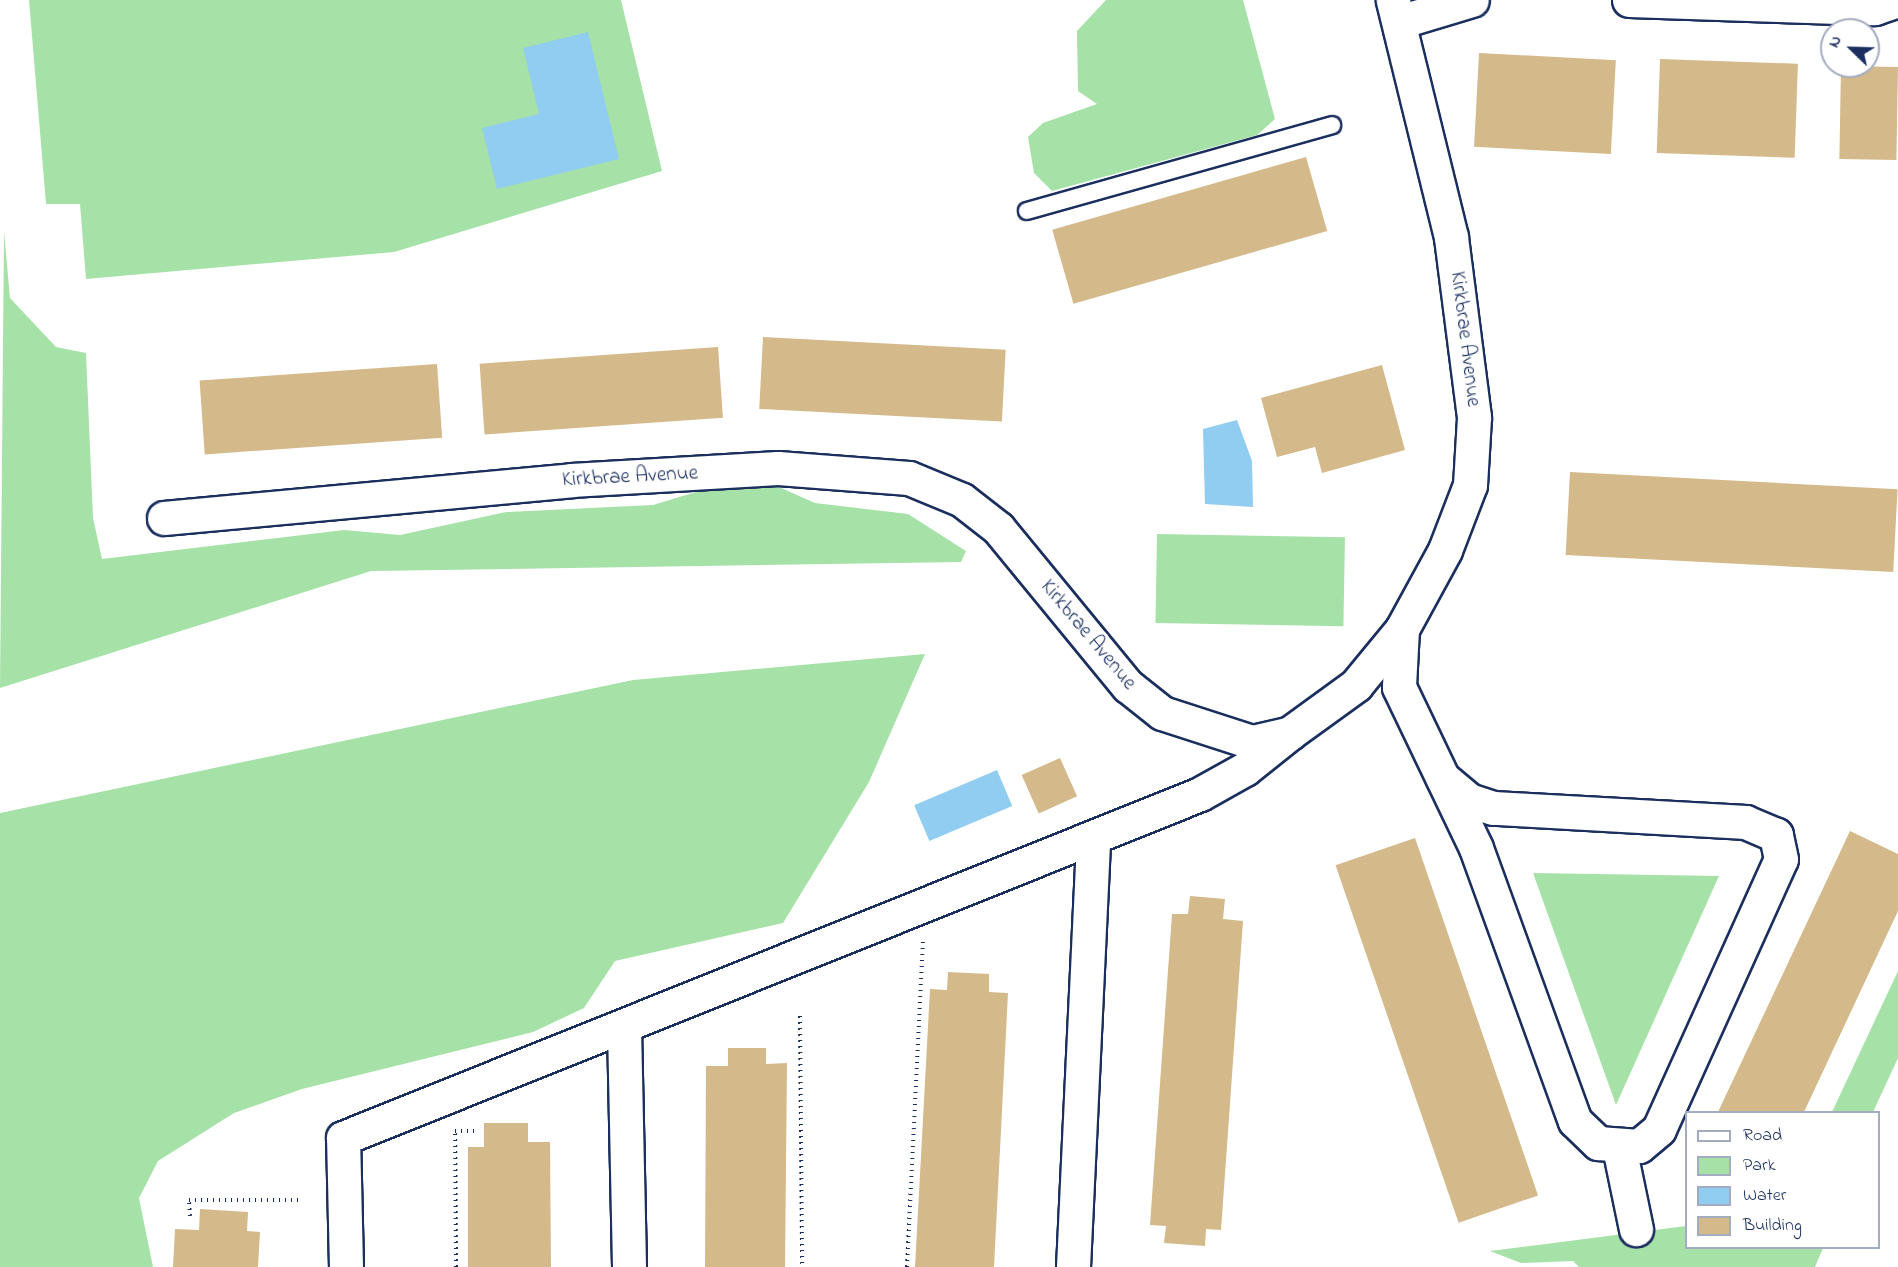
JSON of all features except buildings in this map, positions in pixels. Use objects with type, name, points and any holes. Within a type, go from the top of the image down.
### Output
[{"type":"street","name":"Kirkbrae Avenue","points":[[164,518],[571,480],[755,470],[852,471],[909,478],[962,500],[998,528],[1128,686],[1162,713],[1252,741],[1290,732],[1356,685],[1402,629],[1446,550],[1470,485],[1474,417],[1451,237],[1396,11],[1472,0]]},
{"type":"street","points":[[1629,0],[1875,8],[1898,0]]},
{"type":"street","points":[[1402,629],[1399,687],[1482,866],[1575,1121],[1598,1143],[1619,1147],[1639,1146],[1659,1129],[1781,859],[1776,835],[1746,822],[1493,808],[1468,800],[1443,778]]},
{"type":"street","points":[[346,1267],[343,1138],[624,1027],[1209,789],[1245,769],[1290,732]]},
{"type":"street","points":[[1073,1267],[1093,837]]},
{"type":"street","points":[[624,1027],[629,1267]]},
{"type":"street","points":[[1619,1147],[1636,1229]]},
{"type":"lane","points":[[1027,212],[1332,125]]},
{"type":"path","points":[[906,1267],[925,903]]},
{"type":"path","points":[[800,1016],[802,1267]]},
{"type":"path","points":[[456,1267],[455,1131],[477,1131]]},
{"type":"path","points":[[190,1216],[189,1200],[298,1200]]},
{"type":"green space","points":[[29,0],[621,0],[662,171],[394,252],[86,279],[80,204],[46,204]]},
{"type":"green space","points":[[1106,0],[1243,0],[1275,119],[1257,135],[1052,191],[1034,173],[1028,137],[1043,123],[1097,104],[1078,91],[1077,31]]},
{"type":"green space","points":[[4,231],[10,298],[56,347],[86,353],[93,518],[102,559],[344,530],[400,535],[506,512],[653,505],[752,475],[815,503],[908,514],[966,551],[961,562],[371,571],[0,688]]},
{"type":"green space","points":[[1157,534],[1345,537],[1343,626],[1155,623]]},
{"type":"green space","points":[[925,654],[869,782],[783,923],[615,961],[584,1008],[533,1032],[302,1089],[234,1113],[158,1161],[139,1198],[153,1267],[0,1267],[0,813],[633,680]]},
{"type":"green space","points":[[1533,873],[1719,876],[1616,1105]]},
{"type":"green space","points":[[1898,971],[1898,1058],[1873,1111],[1832,1111]]},
{"type":"green space","points":[[1685,1226],[1685,1249],[1823,1249],[1815,1267],[1579,1267],[1573,1261],[1521,1263],[1490,1251]]},
{"type":"water","points":[[588,32],[619,159],[497,189],[482,128],[539,114],[523,48]]},
{"type":"water","points":[[1237,420],[1252,461],[1253,507],[1205,504],[1203,429]]},
{"type":"water","points":[[997,770],[1012,806],[929,841],[914,805]]}]
